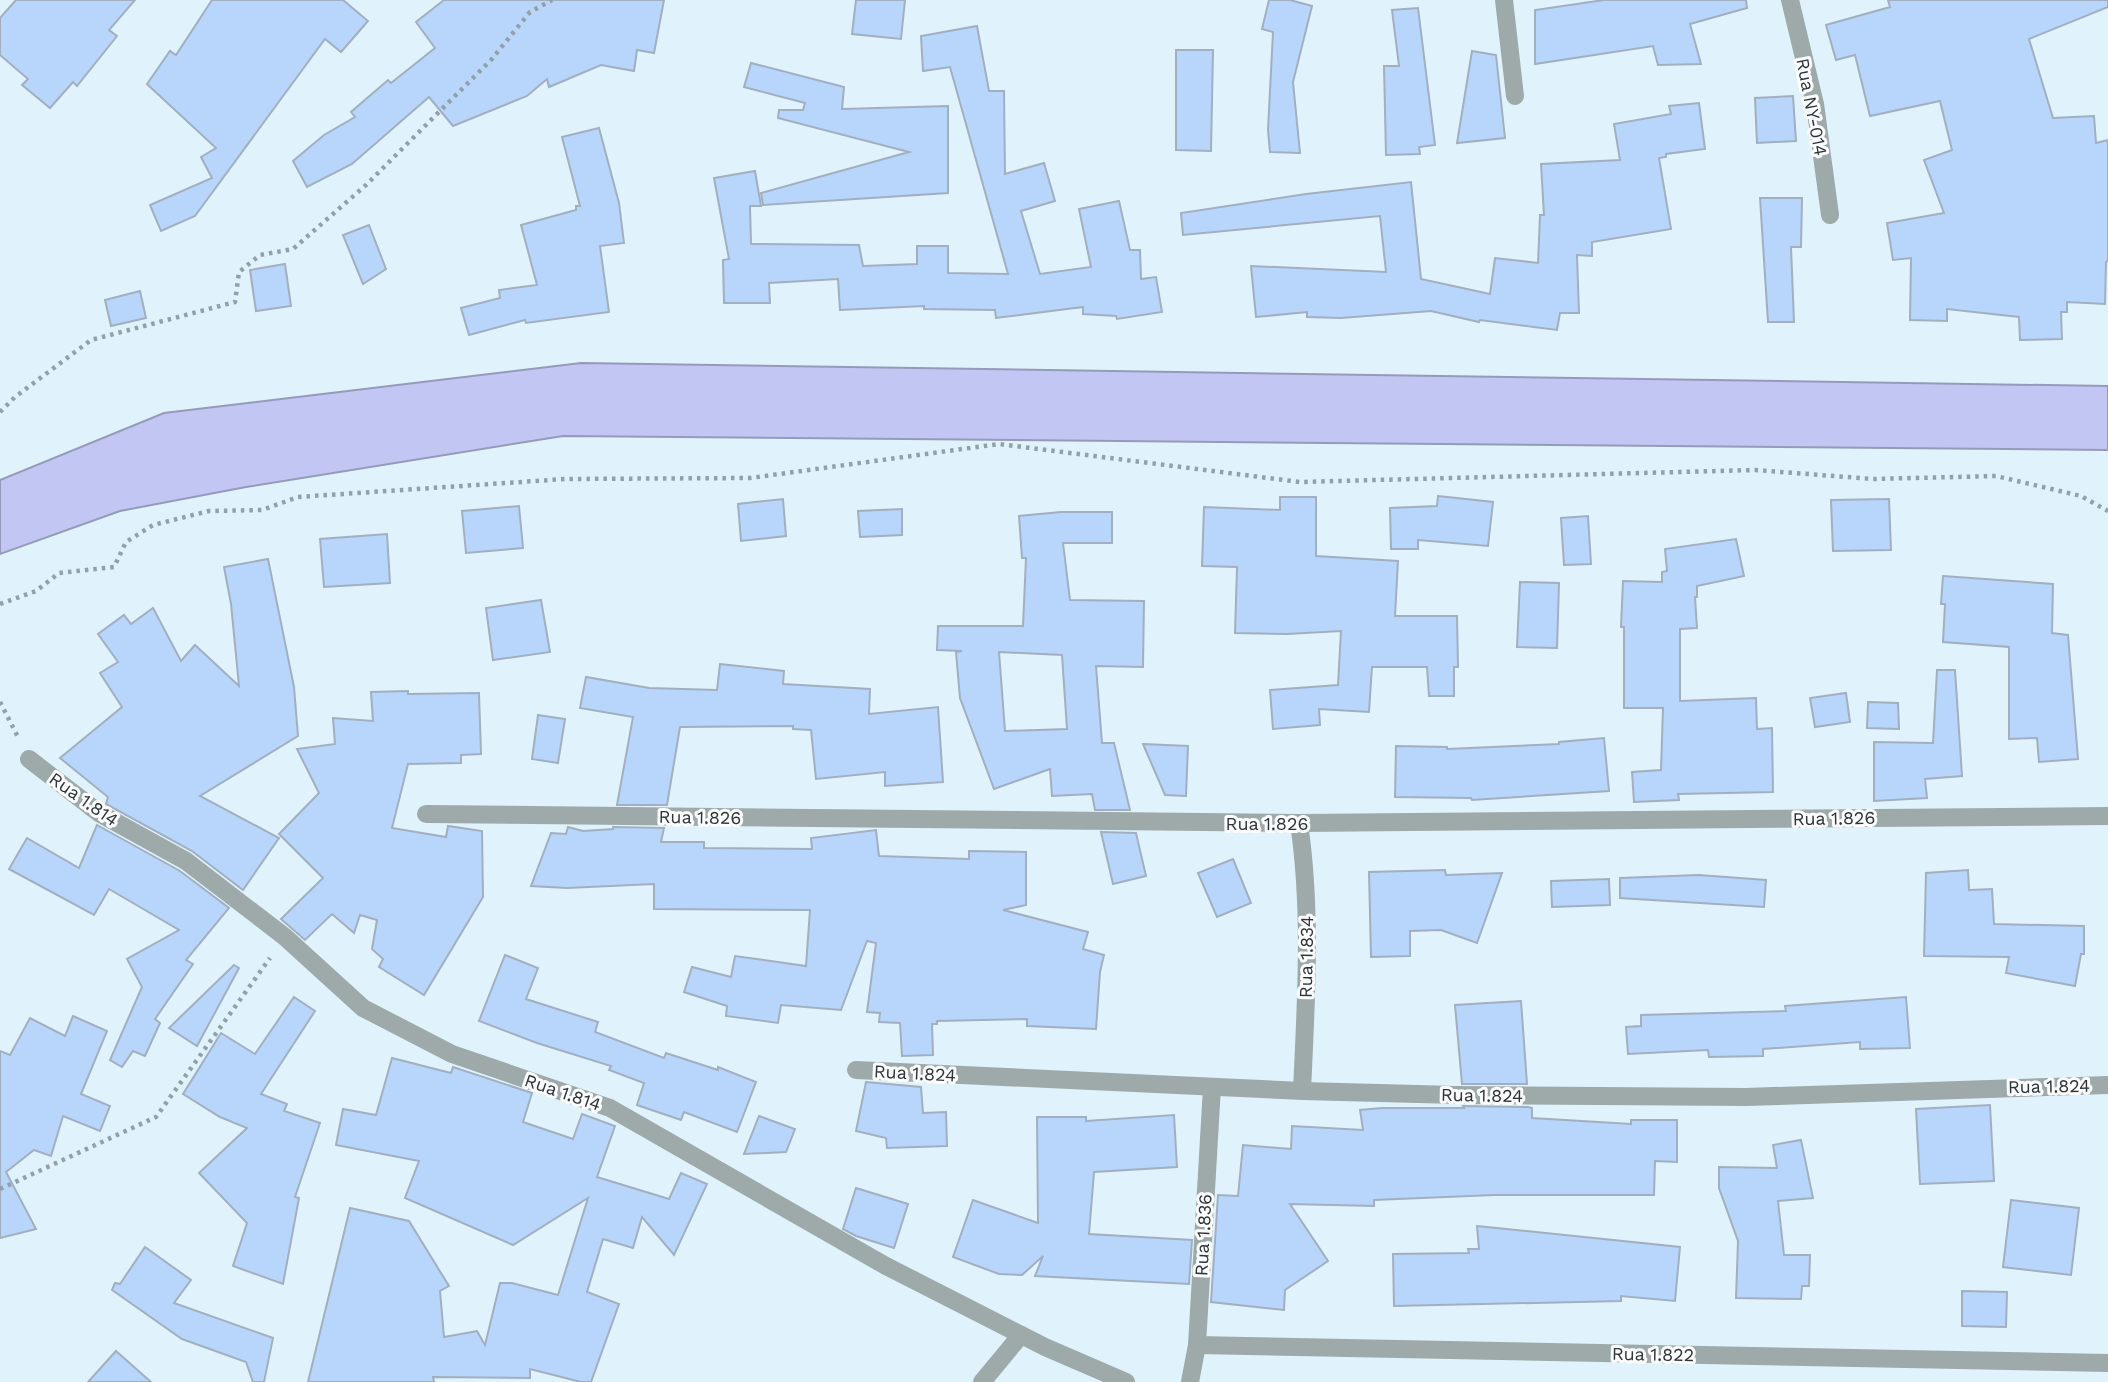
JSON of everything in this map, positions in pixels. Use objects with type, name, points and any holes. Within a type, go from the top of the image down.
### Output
[{"type":"street","points":[[1504,0],[1515,96]]},
{"type":"street","name":"Rua NY-014","points":[[1790,0],[1815,104],[1830,215]]},
{"type":"street","name":"Rua 1.814","points":[[29,759],[99,813],[186,861],[285,937],[363,1008],[452,1054],[610,1108],[886,1266],[1021,1335],[1126,1382]]},
{"type":"street","name":"Rua 1.826","points":[[426,814],[1299,823],[2108,816]]},
{"type":"street","name":"Rua 1.834","points":[[1299,823],[1306,872],[1307,941],[1302,1091]]},
{"type":"street","name":"Rua 1.824","points":[[856,1070],[1302,1091],[1470,1095],[1746,1097],[2108,1085]]},
{"type":"street","name":"Rua 1.836","points":[[1190,1382],[1197,1345],[1212,1087]]},
{"type":"street","points":[[982,1382],[1021,1335]]},
{"type":"street","name":"Rua 1.822","points":[[1197,1345],[2108,1363]]},
{"type":"path","points":[[0,412],[15,397],[91,340],[235,302],[239,272],[260,255],[293,249],[366,185],[491,60],[530,12],[552,0]]},
{"type":"path","points":[[0,604],[36,591],[59,573],[114,567],[126,542],[153,524],[209,511],[262,509],[298,496],[565,479],[750,478],[999,444],[1300,482],[1755,470],[1873,479],[1996,476],[2081,496],[2108,511]]},
{"type":"path","points":[[0,702],[29,759]]},
{"type":"path","points":[[0,1189],[156,1117],[285,937]]},
{"type":"water","points":[[581,363],[2108,386],[2108,450],[563,436],[246,487],[120,511],[0,554],[0,480],[164,413]]},
{"type":"building","points":[[16,0],[135,0],[109,30],[117,36],[77,86],[73,82],[50,108],[22,85],[28,79],[0,55],[0,18]]},
{"type":"building","points":[[212,0],[343,0],[368,21],[341,52],[325,39],[195,216],[161,231],[150,205],[212,178],[201,157],[216,148],[147,84],[170,51],[176,55]]},
{"type":"building","points":[[444,0],[664,0],[654,53],[637,50],[634,71],[601,65],[549,87],[547,79],[527,96],[453,126],[429,97],[352,164],[307,187],[293,161],[324,135],[355,117],[351,112],[388,80],[391,83],[435,48],[416,22]]},
{"type":"building","points":[[856,0],[905,0],[901,39],[852,34]]},
{"type":"building","points":[[1269,0],[1290,0],[1312,6],[1293,82],[1300,153],[1270,152],[1268,130],[1273,32],[1262,29]]},
{"type":"building","points":[[1604,0],[1746,0],[1747,8],[1690,24],[1701,64],[1658,65],[1653,46],[1535,64],[1535,10]]},
{"type":"building","points":[[1888,0],[2108,0],[2108,7],[2029,39],[2053,118],[2094,116],[2096,143],[2108,140],[2108,261],[2105,304],[2067,302],[2067,312],[2061,312],[2062,339],[2020,340],[2019,317],[1947,309],[1947,321],[1910,320],[1911,258],[1893,260],[1887,223],[1944,213],[1924,160],[1952,150],[1940,101],[1870,116],[1855,55],[1836,60],[1826,25],[1890,7]]},
{"type":"building","points":[[1418,8],[1435,145],[1419,147],[1420,154],[1386,155],[1384,66],[1399,66],[1392,10]]},
{"type":"building","points":[[977,26],[989,91],[1004,91],[1005,174],[1044,163],[1055,201],[1021,211],[1040,274],[1091,267],[1079,209],[1119,201],[1130,250],[1140,250],[1141,279],[1156,277],[1162,312],[1117,319],[1116,316],[1083,314],[1083,307],[996,318],[995,310],[924,309],[924,306],[840,310],[838,279],[769,283],[770,303],[724,303],[723,260],[729,259],[714,178],[755,171],[761,206],[750,206],[751,244],[859,245],[863,266],[917,264],[917,246],[948,246],[948,273],[1008,274],[950,67],[923,71],[921,36]]},
{"type":"building","points":[[1176,50],[1213,50],[1211,151],[1176,150]]},
{"type":"building","points":[[1472,51],[1496,55],[1505,138],[1457,143]]},
{"type":"building","points":[[751,63],[844,87],[842,109],[948,106],[948,193],[763,205],[761,193],[909,152],[778,118],[779,110],[803,110],[805,103],[744,87]]},
{"type":"building","points":[[1793,96],[1796,141],[1757,143],[1755,98]]},
{"type":"building","points":[[1699,103],[1705,149],[1666,154],[1666,157],[1659,158],[1671,229],[1592,242],[1592,256],[1577,255],[1579,313],[1560,313],[1557,330],[1479,322],[1431,311],[1341,318],[1307,317],[1307,312],[1256,317],[1251,266],[1386,272],[1380,216],[1183,235],[1181,213],[1306,194],[1411,182],[1421,279],[1490,294],[1495,258],[1538,263],[1540,215],[1544,215],[1541,164],[1620,160],[1614,124],[1671,114],[1669,106]]},
{"type":"building","points":[[599,128],[619,203],[624,243],[600,246],[609,312],[526,323],[525,320],[469,335],[461,308],[500,298],[499,290],[537,285],[521,225],[576,210],[576,206],[580,206],[562,137]]},
{"type":"building","points":[[1760,198],[1802,198],[1801,247],[1791,247],[1794,322],[1768,322]]},
{"type":"building","points":[[369,225],[386,269],[363,284],[343,235]]},
{"type":"building","points":[[285,264],[291,306],[256,311],[250,270]]},
{"type":"building","points":[[140,291],[146,318],[111,326],[105,300]]},
{"type":"building","points":[[1438,496],[1493,502],[1488,546],[1418,540],[1418,549],[1391,549],[1390,508],[1437,506]]},
{"type":"building","points":[[1280,497],[1316,497],[1316,556],[1398,561],[1395,616],[1457,616],[1458,667],[1454,667],[1454,696],[1429,696],[1427,667],[1372,667],[1369,712],[1319,709],[1320,725],[1273,729],[1270,690],[1338,685],[1341,631],[1235,633],[1237,567],[1202,566],[1204,507],[1280,510]]},
{"type":"building","points":[[783,499],[786,536],[741,541],[738,504]]},
{"type":"building","points":[[1889,499],[1891,550],[1833,551],[1831,500]]},
{"type":"building","points":[[519,506],[523,548],[466,553],[462,511]]},
{"type":"building","points":[[902,509],[902,535],[860,537],[858,511]]},
{"type":"building","points":[[1061,512],[1112,512],[1112,543],[1063,543],[1070,600],[1144,601],[1143,667],[1096,666],[1102,743],[1114,743],[1130,810],[1095,810],[1092,794],[1052,796],[1050,769],[994,789],[960,698],[956,652],[962,651],[937,650],[938,626],[1023,626],[1026,558],[1022,558],[1019,516]],"holes":[[[999,652],[1062,655],[1067,729],[1005,731]]]},
{"type":"building","points":[[1588,516],[1591,564],[1564,565],[1561,518]]},
{"type":"building","points":[[387,534],[390,583],[324,587],[320,539]]},
{"type":"building","points":[[1736,539],[1744,576],[1697,586],[1697,628],[1680,629],[1680,701],[1756,698],[1757,729],[1772,728],[1773,792],[1678,794],[1679,800],[1634,802],[1632,772],[1661,770],[1663,708],[1624,708],[1624,627],[1621,627],[1623,581],[1662,582],[1662,572],[1667,571],[1665,549]]},
{"type":"building","points":[[268,559],[294,687],[298,736],[200,796],[279,838],[243,890],[192,851],[106,804],[108,797],[60,758],[122,707],[100,673],[118,662],[98,634],[124,615],[131,624],[153,608],[181,661],[195,645],[239,686],[231,604],[224,567]]},
{"type":"building","points":[[1943,576],[2053,584],[2052,633],[2068,635],[2078,759],[2039,762],[2037,738],[2009,739],[2009,647],[1943,642]]},
{"type":"building","points":[[1520,582],[1559,583],[1557,648],[1517,647]]},
{"type":"building","points":[[541,600],[550,652],[493,660],[486,608]]},
{"type":"building","points":[[720,664],[784,671],[783,684],[870,689],[869,714],[938,707],[943,782],[885,786],[885,772],[816,779],[811,730],[793,729],[793,726],[680,727],[667,805],[617,805],[633,717],[580,708],[586,677],[649,688],[717,690]]},
{"type":"building","points":[[1937,670],[1955,670],[1962,776],[1925,779],[1927,798],[1874,801],[1874,742],[1933,743]]},
{"type":"building","points":[[408,691],[408,694],[479,693],[481,754],[461,755],[461,763],[408,764],[392,828],[446,837],[448,826],[482,831],[483,897],[424,995],[379,967],[383,959],[372,949],[377,920],[360,915],[354,933],[332,914],[305,940],[281,919],[323,878],[279,834],[319,793],[297,749],[335,744],[333,718],[373,721],[371,692]]},
{"type":"building","points":[[1846,693],[1850,722],[1815,727],[1810,698]]},
{"type":"building","points":[[1868,702],[1898,703],[1899,729],[1867,728]]},
{"type":"building","points":[[538,715],[565,719],[558,763],[532,759]]},
{"type":"building","points":[[1604,738],[1609,791],[1472,800],[1395,797],[1396,746],[1447,749],[1559,744]]},
{"type":"building","points":[[1143,744],[1188,746],[1186,796],[1165,795]]},
{"type":"building","points":[[97,825],[180,871],[229,908],[186,960],[193,964],[155,1019],[160,1023],[145,1056],[133,1051],[122,1067],[110,1060],[142,987],[127,959],[179,930],[109,889],[94,915],[9,869],[27,838],[79,868]]},
{"type":"building","points":[[568,827],[583,831],[613,827],[664,828],[661,842],[704,842],[704,848],[812,849],[811,838],[876,830],[879,856],[969,859],[969,851],[1026,852],[1026,905],[1003,910],[1088,932],[1083,949],[1104,955],[1100,972],[1096,1029],[1027,1026],[1027,1019],[937,1021],[937,1024],[932,1024],[933,1055],[902,1056],[900,1023],[879,1022],[880,1013],[867,1012],[876,943],[867,941],[841,1010],[781,1005],[778,1023],[726,1016],[727,1006],[684,992],[692,967],[731,977],[735,956],[806,966],[810,910],[654,909],[654,884],[567,888],[531,886],[551,833],[566,834]]},
{"type":"building","points":[[1101,832],[1136,833],[1146,876],[1113,884]]},
{"type":"building","points":[[1233,859],[1251,903],[1217,917],[1198,873]]},
{"type":"building","points":[[1445,870],[1446,875],[1502,873],[1477,943],[1441,930],[1410,931],[1410,956],[1371,957],[1369,872]]},
{"type":"building","points":[[1968,870],[1969,890],[1992,889],[1994,924],[2084,926],[2084,954],[2081,954],[2075,986],[2006,973],[2009,957],[1924,956],[1926,873]]},
{"type":"building","points":[[1699,875],[1766,880],[1764,907],[1620,898],[1620,878]]},
{"type":"building","points":[[1609,879],[1610,905],[1552,907],[1551,881]]},
{"type":"building","points":[[505,955],[538,968],[526,999],[598,1022],[595,1032],[664,1058],[666,1053],[718,1070],[718,1067],[756,1082],[737,1132],[684,1112],[681,1120],[637,1105],[644,1083],[609,1070],[611,1066],[537,1043],[479,1021]]},
{"type":"building","points":[[234,965],[239,968],[197,1046],[169,1028]]},
{"type":"building","points":[[294,997],[315,1011],[261,1094],[287,1104],[284,1111],[320,1123],[295,1197],[299,1198],[283,1284],[233,1266],[247,1223],[199,1173],[247,1128],[220,1117],[183,1094],[221,1033],[255,1054]]},
{"type":"building","points":[[1906,997],[1910,1048],[1860,1049],[1860,1042],[1763,1049],[1763,1056],[1709,1057],[1708,1050],[1628,1054],[1626,1027],[1641,1026],[1641,1015],[1786,1011],[1785,1006]]},
{"type":"building","points":[[1521,1001],[1527,1084],[1462,1084],[1455,1005]]},
{"type":"building","points":[[73,1016],[107,1031],[81,1094],[110,1106],[100,1131],[63,1116],[51,1156],[34,1150],[6,1172],[36,1229],[0,1238],[0,1051],[10,1055],[30,1018],[65,1036]]},
{"type":"building","points":[[392,1058],[451,1073],[453,1067],[532,1093],[523,1122],[573,1139],[582,1114],[615,1126],[597,1177],[669,1199],[681,1173],[707,1184],[674,1255],[642,1217],[633,1248],[603,1239],[587,1292],[619,1304],[591,1382],[530,1369],[530,1378],[433,1377],[434,1382],[308,1382],[350,1208],[409,1221],[449,1286],[440,1291],[444,1337],[477,1331],[485,1345],[500,1283],[512,1283],[558,1295],[588,1198],[513,1245],[405,1198],[419,1161],[336,1145],[343,1109],[376,1115]]},
{"type":"building","points":[[866,1082],[921,1087],[923,1113],[946,1112],[947,1146],[887,1148],[886,1138],[856,1131]]},
{"type":"building","points":[[1990,1105],[1994,1181],[1920,1184],[1916,1109]]},
{"type":"building","points":[[1463,1106],[1528,1107],[1532,1108],[1532,1118],[1631,1124],[1631,1120],[1677,1120],[1677,1162],[1655,1161],[1654,1195],[1494,1195],[1374,1200],[1374,1206],[1290,1204],[1328,1261],[1285,1290],[1284,1310],[1211,1302],[1218,1195],[1238,1196],[1243,1145],[1291,1149],[1292,1126],[1363,1130],[1360,1110],[1464,1108]]},
{"type":"building","points":[[1174,1115],[1177,1167],[1094,1172],[1089,1234],[1192,1240],[1189,1284],[1035,1276],[1043,1256],[1022,1275],[999,1274],[953,1257],[973,1200],[1038,1223],[1037,1117],[1086,1117],[1086,1121]]},
{"type":"building","points":[[759,1116],[795,1129],[786,1152],[744,1154]]},
{"type":"building","points":[[1801,1140],[1813,1198],[1778,1201],[1784,1255],[1810,1255],[1809,1286],[1802,1286],[1801,1299],[1736,1298],[1738,1241],[1719,1188],[1719,1167],[1777,1168],[1773,1145]]},
{"type":"building","points":[[856,1188],[908,1204],[894,1248],[843,1229]]},
{"type":"building","points":[[2011,1200],[2079,1208],[2071,1275],[2003,1267]]},
{"type":"building","points":[[1477,1226],[1680,1247],[1675,1301],[1621,1296],[1621,1301],[1394,1306],[1393,1254],[1469,1253],[1468,1249],[1479,1249]]},
{"type":"building","points":[[145,1247],[191,1280],[174,1303],[273,1338],[264,1382],[253,1382],[246,1362],[182,1339],[112,1290],[115,1283],[120,1284]]},
{"type":"building","points":[[1962,1291],[2007,1292],[2006,1327],[1962,1326]]},
{"type":"building","points":[[116,1351],[151,1382],[88,1382]]}]
